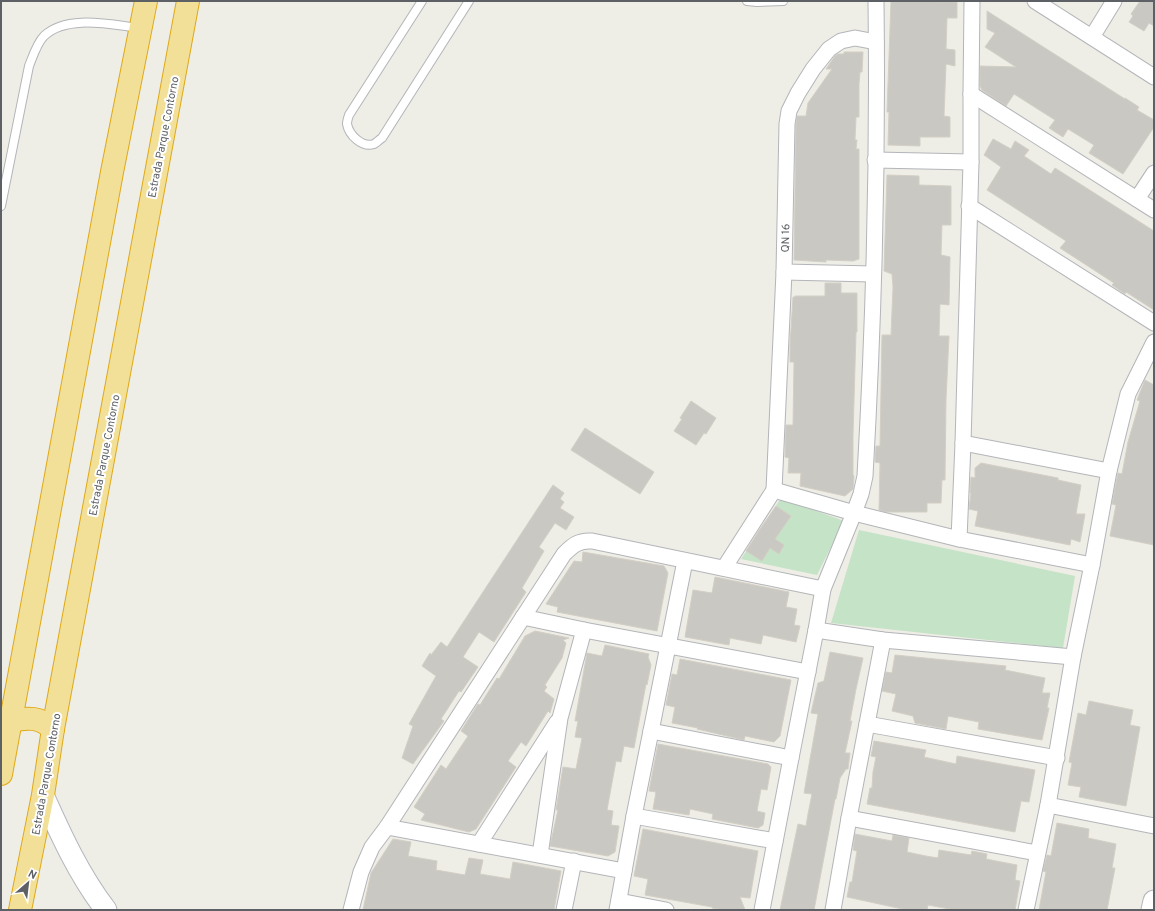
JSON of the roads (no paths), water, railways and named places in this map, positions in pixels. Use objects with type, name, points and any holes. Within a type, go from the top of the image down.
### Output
[{"type":"highway","points":[[1,774],[110,180],[146,1]]},
{"type":"highway","name":"Estrada Parque Contorno","points":[[20,910],[43,796],[53,729],[188,1]]},
{"type":"highway","points":[[11,721],[22,718],[34,719],[46,723],[53,729]]},
{"type":"main road","points":[[43,796],[60,834],[94,894],[106,910]]},
{"type":"main road","points":[[1152,910],[1154,901]]},
{"type":"street","points":[[762,910],[823,589],[854,513],[861,494],[865,476],[876,160],[876,1]]},
{"type":"street","points":[[959,539],[971,162],[972,1]]},
{"type":"street","points":[[1035,1],[1154,77]]},
{"type":"street","points":[[1092,37],[1114,1]]},
{"type":"street","name":"QN 16","points":[[774,490],[784,272],[786,124],[789,111],[813,69],[829,49],[841,42],[855,38],[876,42]]},
{"type":"street","points":[[971,94],[1154,210]]},
{"type":"street","points":[[876,160],[971,162]]},
{"type":"street","points":[[1137,199],[1154,173]]},
{"type":"street","points":[[969,206],[1154,323]]},
{"type":"street","points":[[784,272],[873,274]]},
{"type":"street","points":[[1026,910],[1057,758],[1073,657],[1109,472],[1128,394],[1154,342]]},
{"type":"street","points":[[963,443],[1109,472]]},
{"type":"street","points":[[724,568],[774,490],[854,513],[959,539],[1092,565]]},
{"type":"street","points":[[351,910],[361,872],[372,847],[387,827],[564,554],[572,545],[582,540],[592,541],[823,589]]},
{"type":"street","points":[[666,910],[618,906],[667,646],[685,561]]},
{"type":"street","points":[[523,617],[584,630],[808,672]]},
{"type":"street","points":[[540,855],[560,718],[584,630]]},
{"type":"street","points":[[816,630],[884,640],[1073,657]]},
{"type":"street","points":[[833,910],[849,818],[884,640]]},
{"type":"street","points":[[479,844],[560,718]]},
{"type":"street","points":[[867,724],[1057,758]]},
{"type":"street","points":[[651,731],[791,758]]},
{"type":"street","points":[[1048,805],[1154,826]]},
{"type":"street","points":[[634,816],[776,841]]},
{"type":"street","points":[[849,818],[1037,853]]},
{"type":"street","points":[[387,827],[624,871]]},
{"type":"street","points":[[564,910],[574,861]]},
{"type":"lane","points":[[422,1],[349,114],[347,124],[351,134],[366,145],[374,144],[382,138],[469,1]]},
{"type":"lane","points":[[748,1],[783,1]]},
{"type":"lane","points":[[1,206],[29,66],[34,52],[43,36],[55,27],[77,22],[141,28]]},
{"type":"lane","points":[[1145,910],[1154,901]]}]
